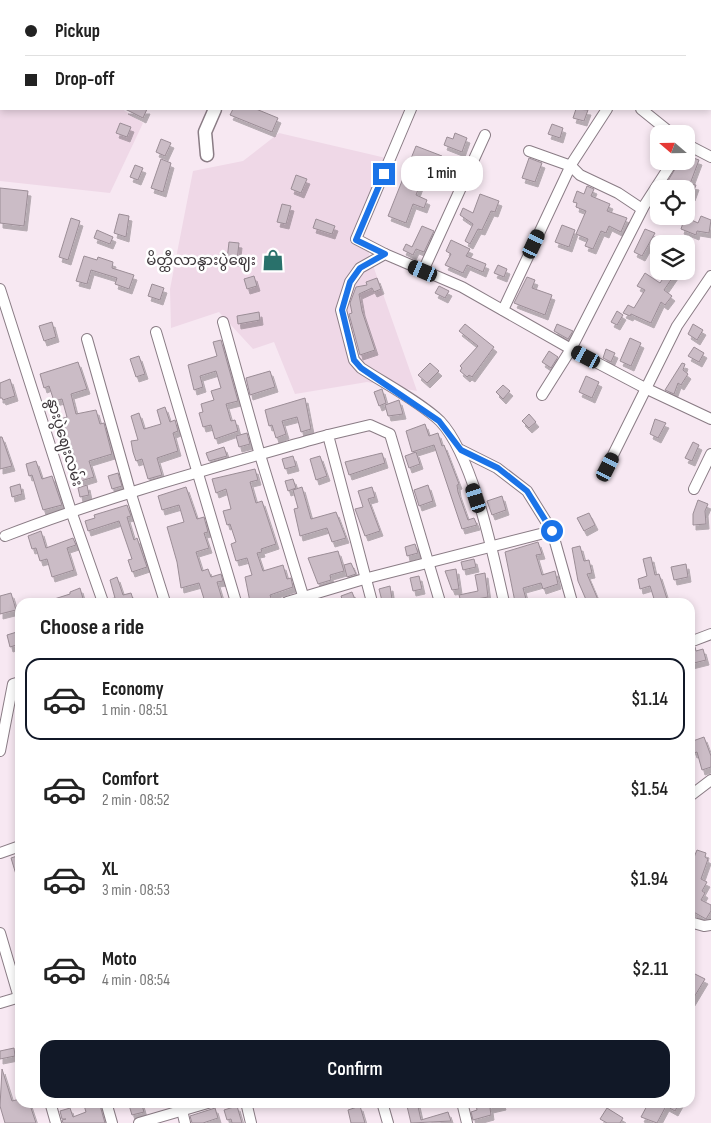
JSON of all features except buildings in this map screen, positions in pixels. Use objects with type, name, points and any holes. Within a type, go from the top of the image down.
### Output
[{"type":"street","points":[[208,155],[205,132],[215,110]]},
{"type":"street","points":[[411,110],[356,240],[423,271],[462,286],[571,349],[645,388],[711,419]]},
{"type":"street","points":[[504,310],[571,166],[606,110]]},
{"type":"street","points":[[642,110],[661,125]]},
{"type":"street","points":[[423,271],[485,135]]},
{"type":"street","points":[[695,149],[711,157]]},
{"type":"street","points":[[529,151],[571,166],[580,175],[618,193],[642,209]]},
{"type":"street","points":[[542,395],[571,349],[642,209],[667,170]]},
{"type":"street","points":[[385,254],[360,268],[350,282],[342,310],[354,360],[361,368],[439,421],[461,450],[491,547],[503,598]]},
{"type":"street","points":[[608,467],[645,388],[664,356],[677,326],[707,289],[711,276]]},
{"type":"street","name":"နွားပွဲဈေးလမ်း","points":[[0,289],[71,511],[102,598]]},
{"type":"street","points":[[223,322],[260,455],[303,598]]},
{"type":"street","points":[[156,332],[196,473],[235,598]]},
{"type":"street","points":[[87,339],[130,491],[164,598]]},
{"type":"street","points":[[6,536],[130,491],[370,425],[390,434],[439,598]]},
{"type":"street","points":[[328,435],[364,579],[371,598]]},
{"type":"street","points":[[461,450],[498,468],[527,491],[552,531],[571,598]]},
{"type":"street","points":[[694,489],[711,454]]},
{"type":"street","points":[[310,598],[364,579],[552,531]]},
{"type":"street","points":[[695,640],[711,634]]},
{"type":"street","points":[[0,751],[13,684],[15,683]]},
{"type":"street","points":[[695,792],[711,780]]},
{"type":"street","points":[[0,853],[15,848]]},
{"type":"street","points":[[695,923],[704,926],[711,925]]},
{"type":"street","points":[[0,933],[15,982]]},
{"type":"street","points":[[0,1003],[15,999]]},
{"type":"street","points":[[52,1108],[56,1123]]},
{"type":"street","points":[[108,1108],[112,1123]]},
{"type":"street","points":[[139,1123],[179,1108]]},
{"type":"street","points":[[182,1108],[185,1123]]},
{"type":"street","points":[[247,1108],[251,1123]]},
{"type":"street","points":[[384,1108],[388,1123]]},
{"type":"street","points":[[463,1108],[467,1123]]},
{"type":"shaded area","points":[[0,110],[124,110],[143,123],[110,193],[0,181]]},
{"type":"shaded area","name":"မိတ္ထီလာနွားပွဲဈေး","points":[[279,133],[386,158],[361,231],[417,391],[367,382],[295,394],[274,342],[253,349],[219,312],[171,328],[170,289],[193,171],[243,161]]},
{"type":"place","name":"မိတ္ထီလာနွားပွဲဈေး","points":[[273,260]]},
{"type":"route","points":[[384,174],[356,240],[385,254],[360,268],[350,282],[342,310],[354,360],[361,368],[402,394],[439,421],[461,450],[498,468],[527,491],[552,531]]}]
